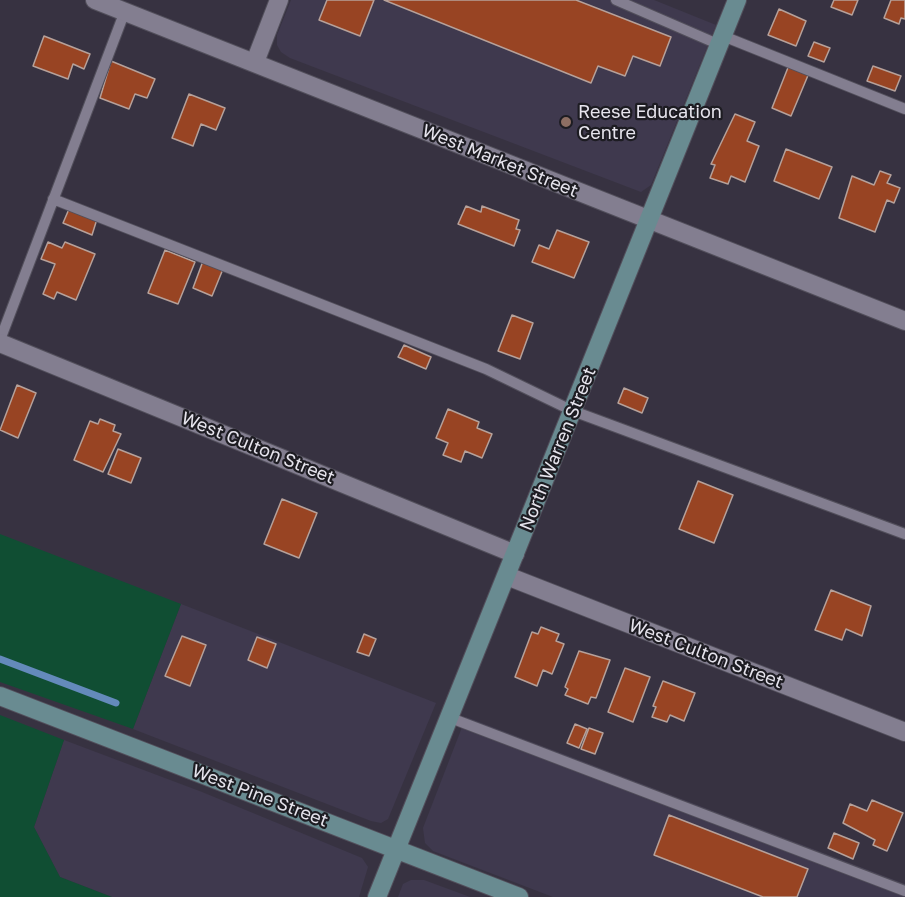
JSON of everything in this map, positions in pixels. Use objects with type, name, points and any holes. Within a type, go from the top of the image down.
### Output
[{"type":"street","name":"West Market Street","points":[[95,0],[255,62],[649,222],[905,321]]},
{"type":"street","points":[[255,62],[279,0]]},
{"type":"street","name":"North Warren Street","points":[[377,897],[737,0]]},
{"type":"street","name":"West Culton Street","points":[[0,341],[516,554]]},
{"type":"street","name":"West Culton Street","points":[[507,576],[905,732]]},
{"type":"street","name":"West Pine Street","points":[[0,696],[519,897]]},
{"type":"lane","points":[[616,0],[905,109]]},
{"type":"lane","points":[[0,341],[125,12]]},
{"type":"lane","points":[[53,199],[486,369],[573,411],[905,534]]},
{"type":"lane","points":[[448,717],[905,891]]},
{"type":"shaded area","name":"Reese Education Centre","points":[[291,0],[654,0],[716,25],[651,185],[641,192],[290,58],[281,52],[277,45],[277,35]]},
{"type":"shaded area","points":[[181,604],[436,703],[388,819],[381,823],[371,821],[133,729]]},
{"type":"shaded area","points":[[466,717],[905,884],[905,897],[553,897],[433,851],[425,843],[423,828]]},
{"type":"shaded area","points":[[64,740],[202,792],[362,858],[368,867],[359,897],[112,897],[60,877],[34,827]]},
{"type":"shaded area","points":[[411,880],[424,880],[470,897],[398,897],[403,884]]},
{"type":"green space","points":[[0,534],[181,604],[133,729],[0,682]]},
{"type":"green space","points":[[0,715],[64,740],[34,827],[60,877],[112,897],[0,897]]},
{"type":"building","points":[[327,0],[374,0],[360,36],[319,20]]},
{"type":"building","points":[[384,0],[576,0],[671,37],[660,66],[633,56],[625,76],[598,66],[591,83]]},
{"type":"building","points":[[834,0],[858,0],[852,15],[831,7]]},
{"type":"building","points":[[891,0],[905,0],[905,19],[901,18],[899,24],[884,18]]},
{"type":"building","points":[[779,9],[806,21],[796,46],[768,35]]},
{"type":"building","points":[[44,36],[90,54],[84,69],[73,64],[68,79],[33,66]]},
{"type":"building","points":[[814,42],[830,48],[824,62],[808,56]]},
{"type":"building","points":[[111,61],[155,79],[147,98],[135,94],[129,109],[100,98]]},
{"type":"building","points":[[789,65],[809,73],[791,116],[772,108]]},
{"type":"building","points":[[873,66],[901,76],[895,91],[867,81]]},
{"type":"building","points":[[189,94],[225,108],[216,130],[201,124],[193,146],[172,138]]},
{"type":"building","points":[[735,114],[755,122],[747,141],[759,146],[745,182],[731,176],[728,184],[710,178],[715,165],[711,164]]},
{"type":"building","points":[[786,149],[832,167],[819,199],[774,181]]},
{"type":"building","points":[[880,171],[891,175],[887,183],[900,188],[894,203],[887,200],[875,232],[839,218],[852,176],[874,185]]},
{"type":"building","points":[[466,206],[481,212],[482,206],[519,220],[516,229],[520,230],[514,246],[458,224]]},
{"type":"building","points":[[69,209],[97,219],[92,235],[63,223]]},
{"type":"building","points":[[557,230],[589,242],[574,278],[532,262],[539,245],[549,249]]},
{"type":"building","points":[[48,242],[62,248],[65,242],[95,254],[76,300],[57,292],[54,299],[43,294],[55,264],[41,259]]},
{"type":"building","points":[[165,250],[195,262],[178,304],[148,293]]},
{"type":"building","points":[[203,261],[223,269],[212,296],[193,288]]},
{"type":"building","points":[[512,315],[533,323],[520,359],[498,351]]},
{"type":"building","points":[[404,345],[431,357],[426,369],[398,357]]},
{"type":"building","points":[[17,385],[36,393],[18,438],[0,430]]},
{"type":"building","points":[[624,388],[648,398],[642,413],[618,403]]},
{"type":"building","points":[[448,409],[479,422],[477,428],[492,434],[482,458],[465,451],[461,462],[443,455],[448,443],[436,438]]},
{"type":"building","points":[[100,419],[115,425],[113,431],[121,434],[103,472],[74,460],[90,421],[98,424]]},
{"type":"building","points":[[118,449],[141,458],[131,483],[108,474]]},
{"type":"building","points":[[698,481],[733,495],[714,543],[679,529]]},
{"type":"building","points":[[282,499],[317,513],[299,558],[264,544]]},
{"type":"building","points":[[831,590],[871,606],[862,636],[846,629],[842,640],[815,630]]},
{"type":"building","points":[[541,627],[559,634],[556,641],[564,644],[552,674],[543,670],[537,686],[515,677],[532,632],[538,634]]},
{"type":"building","points":[[364,634],[376,639],[369,656],[357,652]]},
{"type":"building","points":[[182,636],[206,645],[190,686],[165,676]]},
{"type":"building","points":[[257,637],[276,644],[267,668],[248,660]]},
{"type":"building","points":[[579,651],[610,660],[596,698],[591,697],[588,704],[565,695],[568,689],[565,687]]},
{"type":"building","points":[[625,668],[650,677],[633,722],[608,712]]},
{"type":"building","points":[[663,681],[695,693],[684,721],[670,715],[667,722],[652,717],[656,707],[653,706]]},
{"type":"building","points":[[575,724],[587,729],[579,748],[567,743]]},
{"type":"building","points":[[589,728],[603,733],[595,754],[581,749]]},
{"type":"building","points":[[872,800],[903,813],[887,851],[873,845],[875,840],[843,823],[850,804],[867,811]]},
{"type":"building","points":[[669,815],[808,869],[797,897],[763,897],[654,855]]},
{"type":"building","points":[[834,833],[859,843],[853,859],[828,848]]},
{"type":"waterway","points":[[0,659],[116,703]]},
{"type":"place","name":"Reese Education Centre","points":[[566,122]]}]
